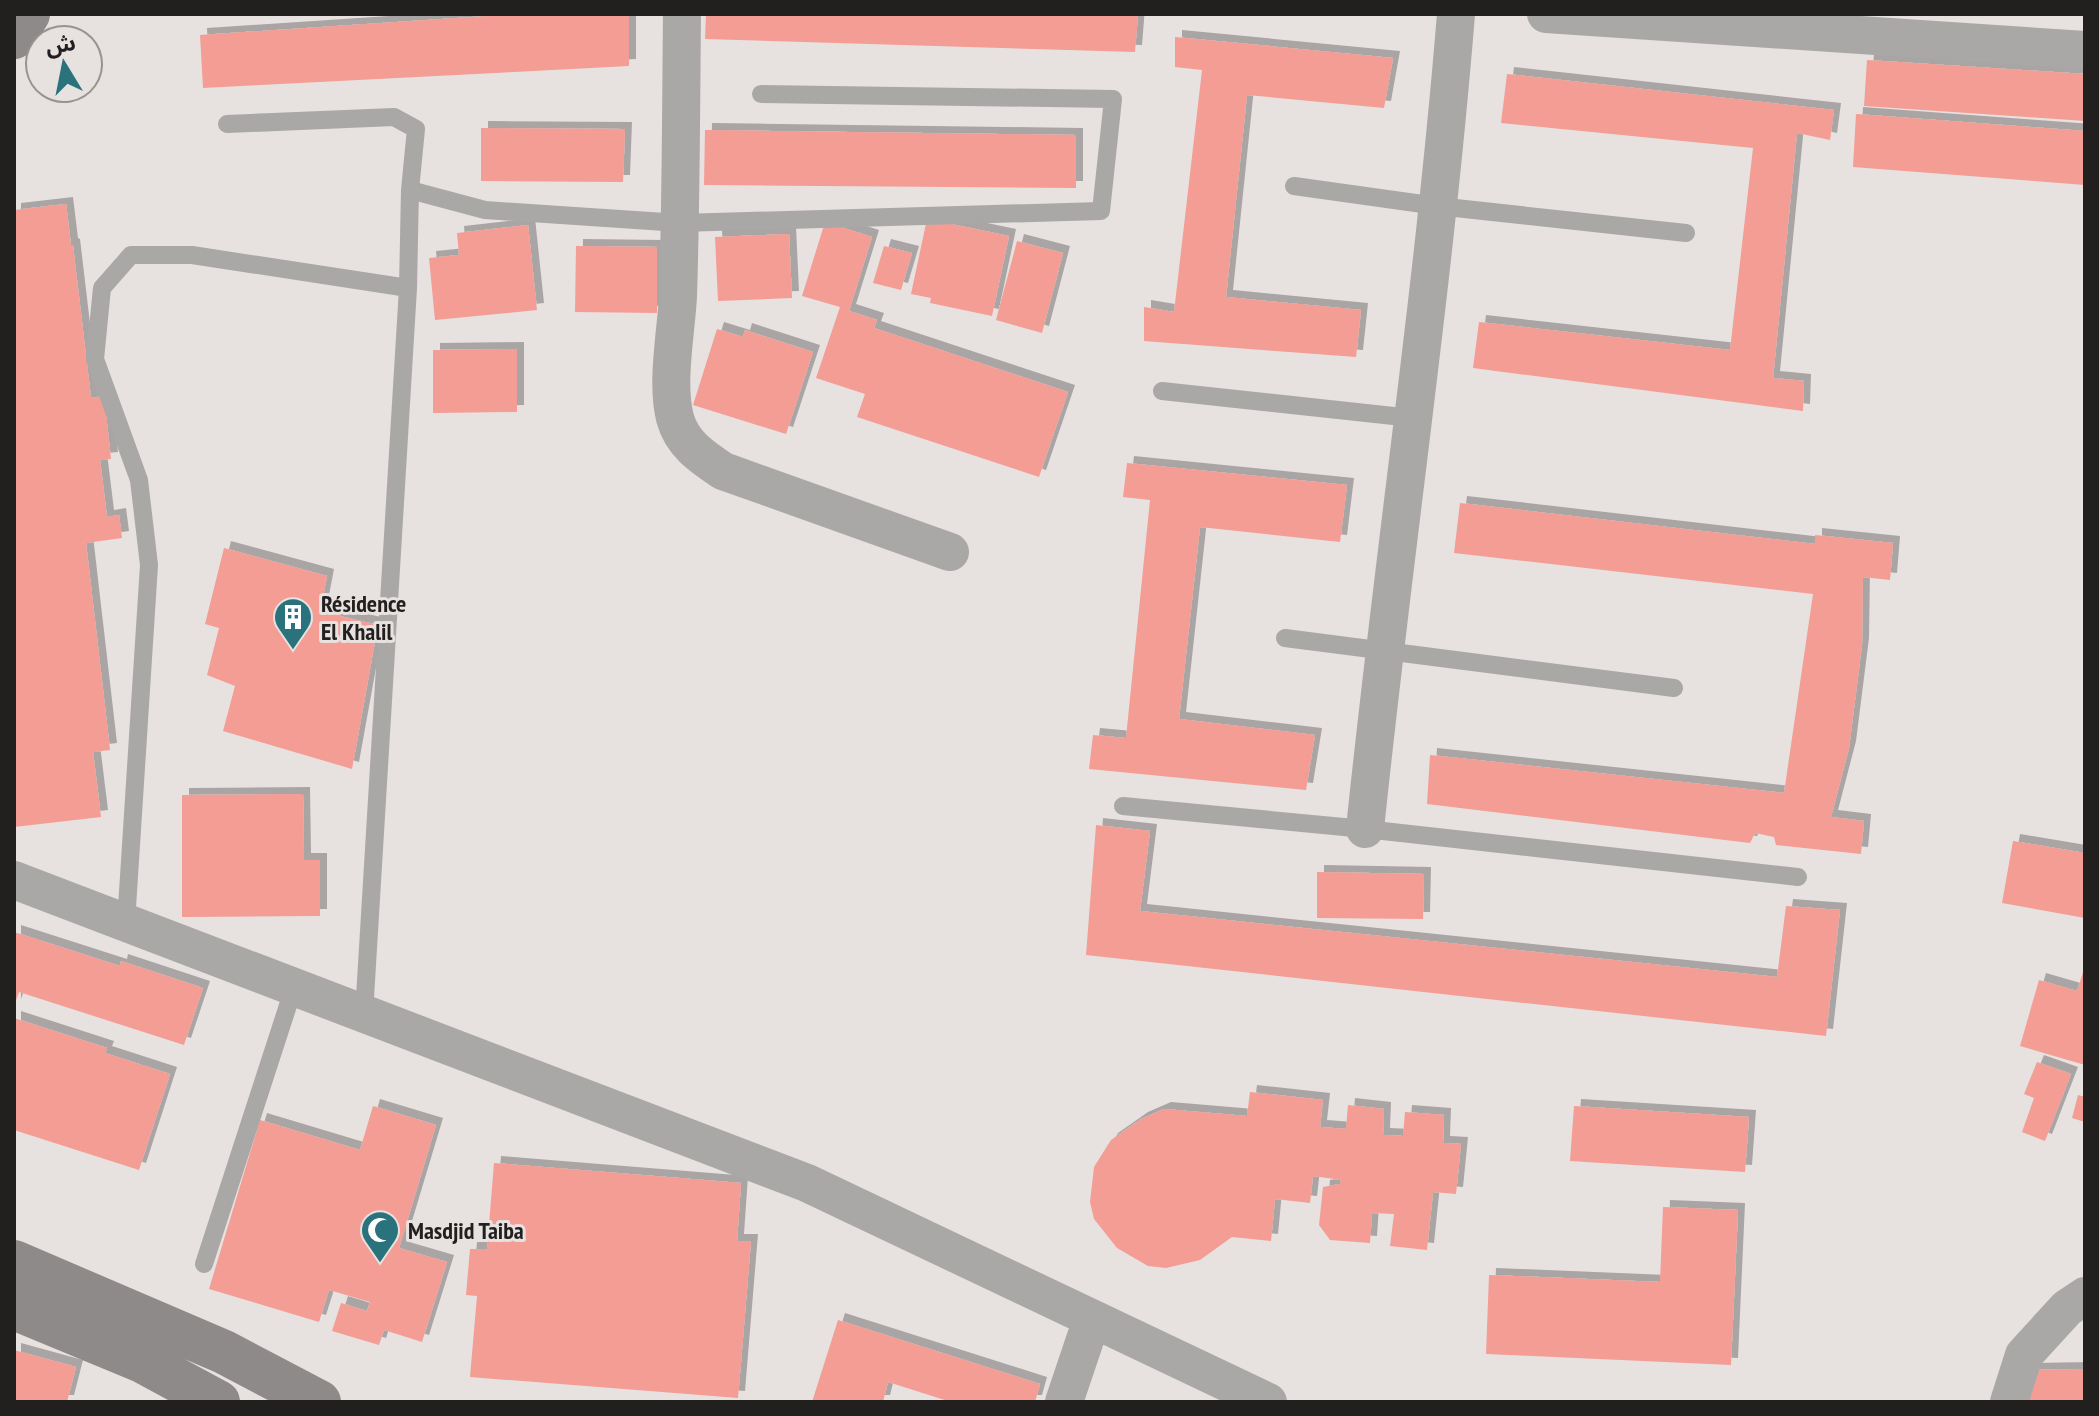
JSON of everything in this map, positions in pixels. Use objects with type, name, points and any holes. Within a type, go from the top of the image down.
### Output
[{"type":"street","points":[[14,37],[28,14]]},
{"type":"street","points":[[682,14],[683,127],[672,393],[674,417],[681,434],[697,455],[723,471],[950,552]]},
{"type":"street","points":[[1365,829],[1383,651],[1437,206],[1456,14]]},
{"type":"street","points":[[1546,14],[2085,50]]},
{"type":"street","points":[[14,880],[807,1183],[1268,1402]]},
{"type":"street","points":[[14,1262],[224,1352],[319,1402]]},
{"type":"street","points":[[2009,1402],[2024,1355],[2067,1308],[2085,1296]]},
{"type":"street","points":[[14,1308],[142,1361],[218,1402]]},
{"type":"street","points":[[1064,1402],[1092,1319]]},
{"type":"lane","points":[[410,190],[485,210],[680,223],[1101,211],[1113,99],[761,94]]},
{"type":"lane","points":[[227,124],[394,117],[416,129],[410,190],[408,288],[364,1014]]},
{"type":"lane","points":[[1294,186],[1437,206],[1686,233]]},
{"type":"lane","points":[[126,923],[149,565],[139,480],[95,359],[102,288],[131,255],[192,255],[408,288]]},
{"type":"lane","points":[[1162,391],[1412,418]]},
{"type":"lane","points":[[1285,638],[1674,688]]},
{"type":"lane","points":[[1123,806],[1365,829],[1798,877]]},
{"type":"lane","points":[[204,1264],[294,987]]},
{"type":"building","points":[[517,14],[629,14],[629,66],[203,88],[200,35]]},
{"type":"building","points":[[706,14],[1138,14],[1135,52],[705,39]]},
{"type":"building","points":[[1175,37],[1393,58],[1384,108],[1247,95],[1226,297],[1361,310],[1356,357],[1144,341],[1144,307],[1174,312],[1202,70],[1175,67]]},
{"type":"building","points":[[1867,60],[2085,74],[2085,121],[1864,106]]},
{"type":"building","points":[[1507,74],[1834,110],[1830,140],[1797,133],[1773,378],[1804,381],[1803,411],[1473,368],[1479,322],[1730,350],[1753,148],[1501,123]]},
{"type":"building","points":[[1856,114],[2085,131],[2085,185],[1853,167]]},
{"type":"building","points":[[481,128],[625,129],[623,182],[481,181]]},
{"type":"building","points":[[705,130],[1076,135],[1076,188],[704,185]]},
{"type":"building","points":[[66,204],[91,398],[104,396],[111,459],[100,460],[107,517],[119,515],[122,538],[86,543],[110,750],[93,752],[101,817],[14,827],[14,210]]},
{"type":"building","points":[[927,219],[1009,236],[992,316],[930,303],[931,298],[911,294]]},
{"type":"building","points":[[825,222],[872,237],[849,311],[877,320],[874,328],[1068,392],[1039,477],[857,417],[865,394],[816,378],[840,307],[802,296]]},
{"type":"building","points":[[528,225],[537,310],[435,320],[429,258],[459,255],[457,233]]},
{"type":"building","points":[[789,234],[792,298],[718,301],[715,237]]},
{"type":"building","points":[[1017,241],[1063,253],[1042,333],[996,320]]},
{"type":"building","points":[[576,246],[657,247],[657,313],[575,312]]},
{"type":"building","points":[[884,246],[912,253],[901,290],[873,283]]},
{"type":"building","points":[[717,329],[743,337],[745,330],[813,352],[786,434],[693,405]]},
{"type":"building","points":[[517,349],[517,412],[433,413],[433,350]]},
{"type":"building","points":[[1127,463],[1347,485],[1340,542],[1200,527],[1179,719],[1315,735],[1306,790],[1089,769],[1093,735],[1126,738],[1150,500],[1123,497]]},
{"type":"building","points":[[1460,503],[1815,544],[1815,535],[1893,543],[1890,580],[1863,577],[1862,645],[1849,748],[1831,817],[1864,821],[1861,854],[1776,845],[1774,837],[1755,833],[1750,843],[1427,804],[1430,755],[1784,793],[1813,594],[1454,553]]},
{"type":"building","name":"Résidence El Khalil","points":[[224,548],[327,576],[322,602],[342,608],[340,616],[378,625],[352,769],[223,731],[235,686],[207,675],[219,628],[205,624]]},
{"type":"building","points":[[303,794],[304,860],[320,860],[320,916],[182,917],[182,795]]},
{"type":"building","points":[[1096,825],[1150,831],[1140,911],[1777,977],[1786,906],[1840,910],[1826,1036],[1086,955]]},
{"type":"building","points":[[2013,841],[2085,853],[2085,918],[2002,903]]},
{"type":"building","points":[[1317,872],[1424,874],[1423,919],[1317,918]]},
{"type":"building","points":[[14,932],[120,966],[121,961],[203,988],[184,1045],[19,992],[14,1006]]},
{"type":"building","points":[[2085,966],[2085,1065],[2020,1046],[2039,980],[2077,991]]},
{"type":"building","points":[[14,1018],[107,1048],[105,1053],[170,1074],[139,1170],[14,1130]]},
{"type":"building","points":[[2037,1062],[2071,1074],[2045,1141],[2022,1132],[2034,1098],[2024,1094]]},
{"type":"building","points":[[1250,1092],[1323,1100],[1320,1127],[1346,1129],[1348,1105],[1384,1109],[1383,1135],[1403,1136],[1405,1112],[1444,1115],[1443,1143],[1461,1144],[1456,1194],[1433,1192],[1427,1250],[1390,1246],[1394,1214],[1372,1213],[1370,1243],[1330,1240],[1319,1225],[1323,1187],[1340,1184],[1341,1180],[1313,1176],[1310,1203],[1275,1199],[1271,1241],[1232,1237],[1200,1260],[1166,1268],[1148,1266],[1117,1248],[1094,1219],[1090,1202],[1094,1167],[1111,1140],[1141,1119],[1164,1109],[1247,1116]]},
{"type":"building","points":[[2078,1095],[2085,1097],[2085,1122],[2072,1118]]},
{"type":"building","points":[[373,1106],[436,1125],[399,1248],[447,1262],[422,1342],[384,1330],[379,1345],[332,1331],[341,1303],[367,1311],[370,1302],[329,1290],[319,1322],[209,1289],[260,1120],[360,1150]]},
{"type":"building","points":[[1574,1106],[1749,1117],[1745,1172],[1570,1161]]},
{"type":"building","points":[[494,1163],[741,1183],[737,1241],[751,1241],[738,1398],[470,1377],[477,1296],[466,1295],[470,1249],[487,1249]]},
{"type":"building","points":[[1663,1207],[1738,1210],[1731,1365],[1486,1354],[1489,1275],[1660,1282]]},
{"type":"building","points":[[838,1320],[1040,1384],[1035,1402],[951,1402],[888,1382],[883,1402],[812,1402]]},
{"type":"building","points":[[14,1350],[76,1367],[67,1402],[14,1402]]},
{"type":"building","points":[[2085,1369],[2085,1402],[2027,1402],[2026,1370]]},
{"type":"place","name":"Résidence El Khalil","points":[[293,651]]},
{"type":"place","name":"Masdjid Taiba","points":[[380,1264]]}]
